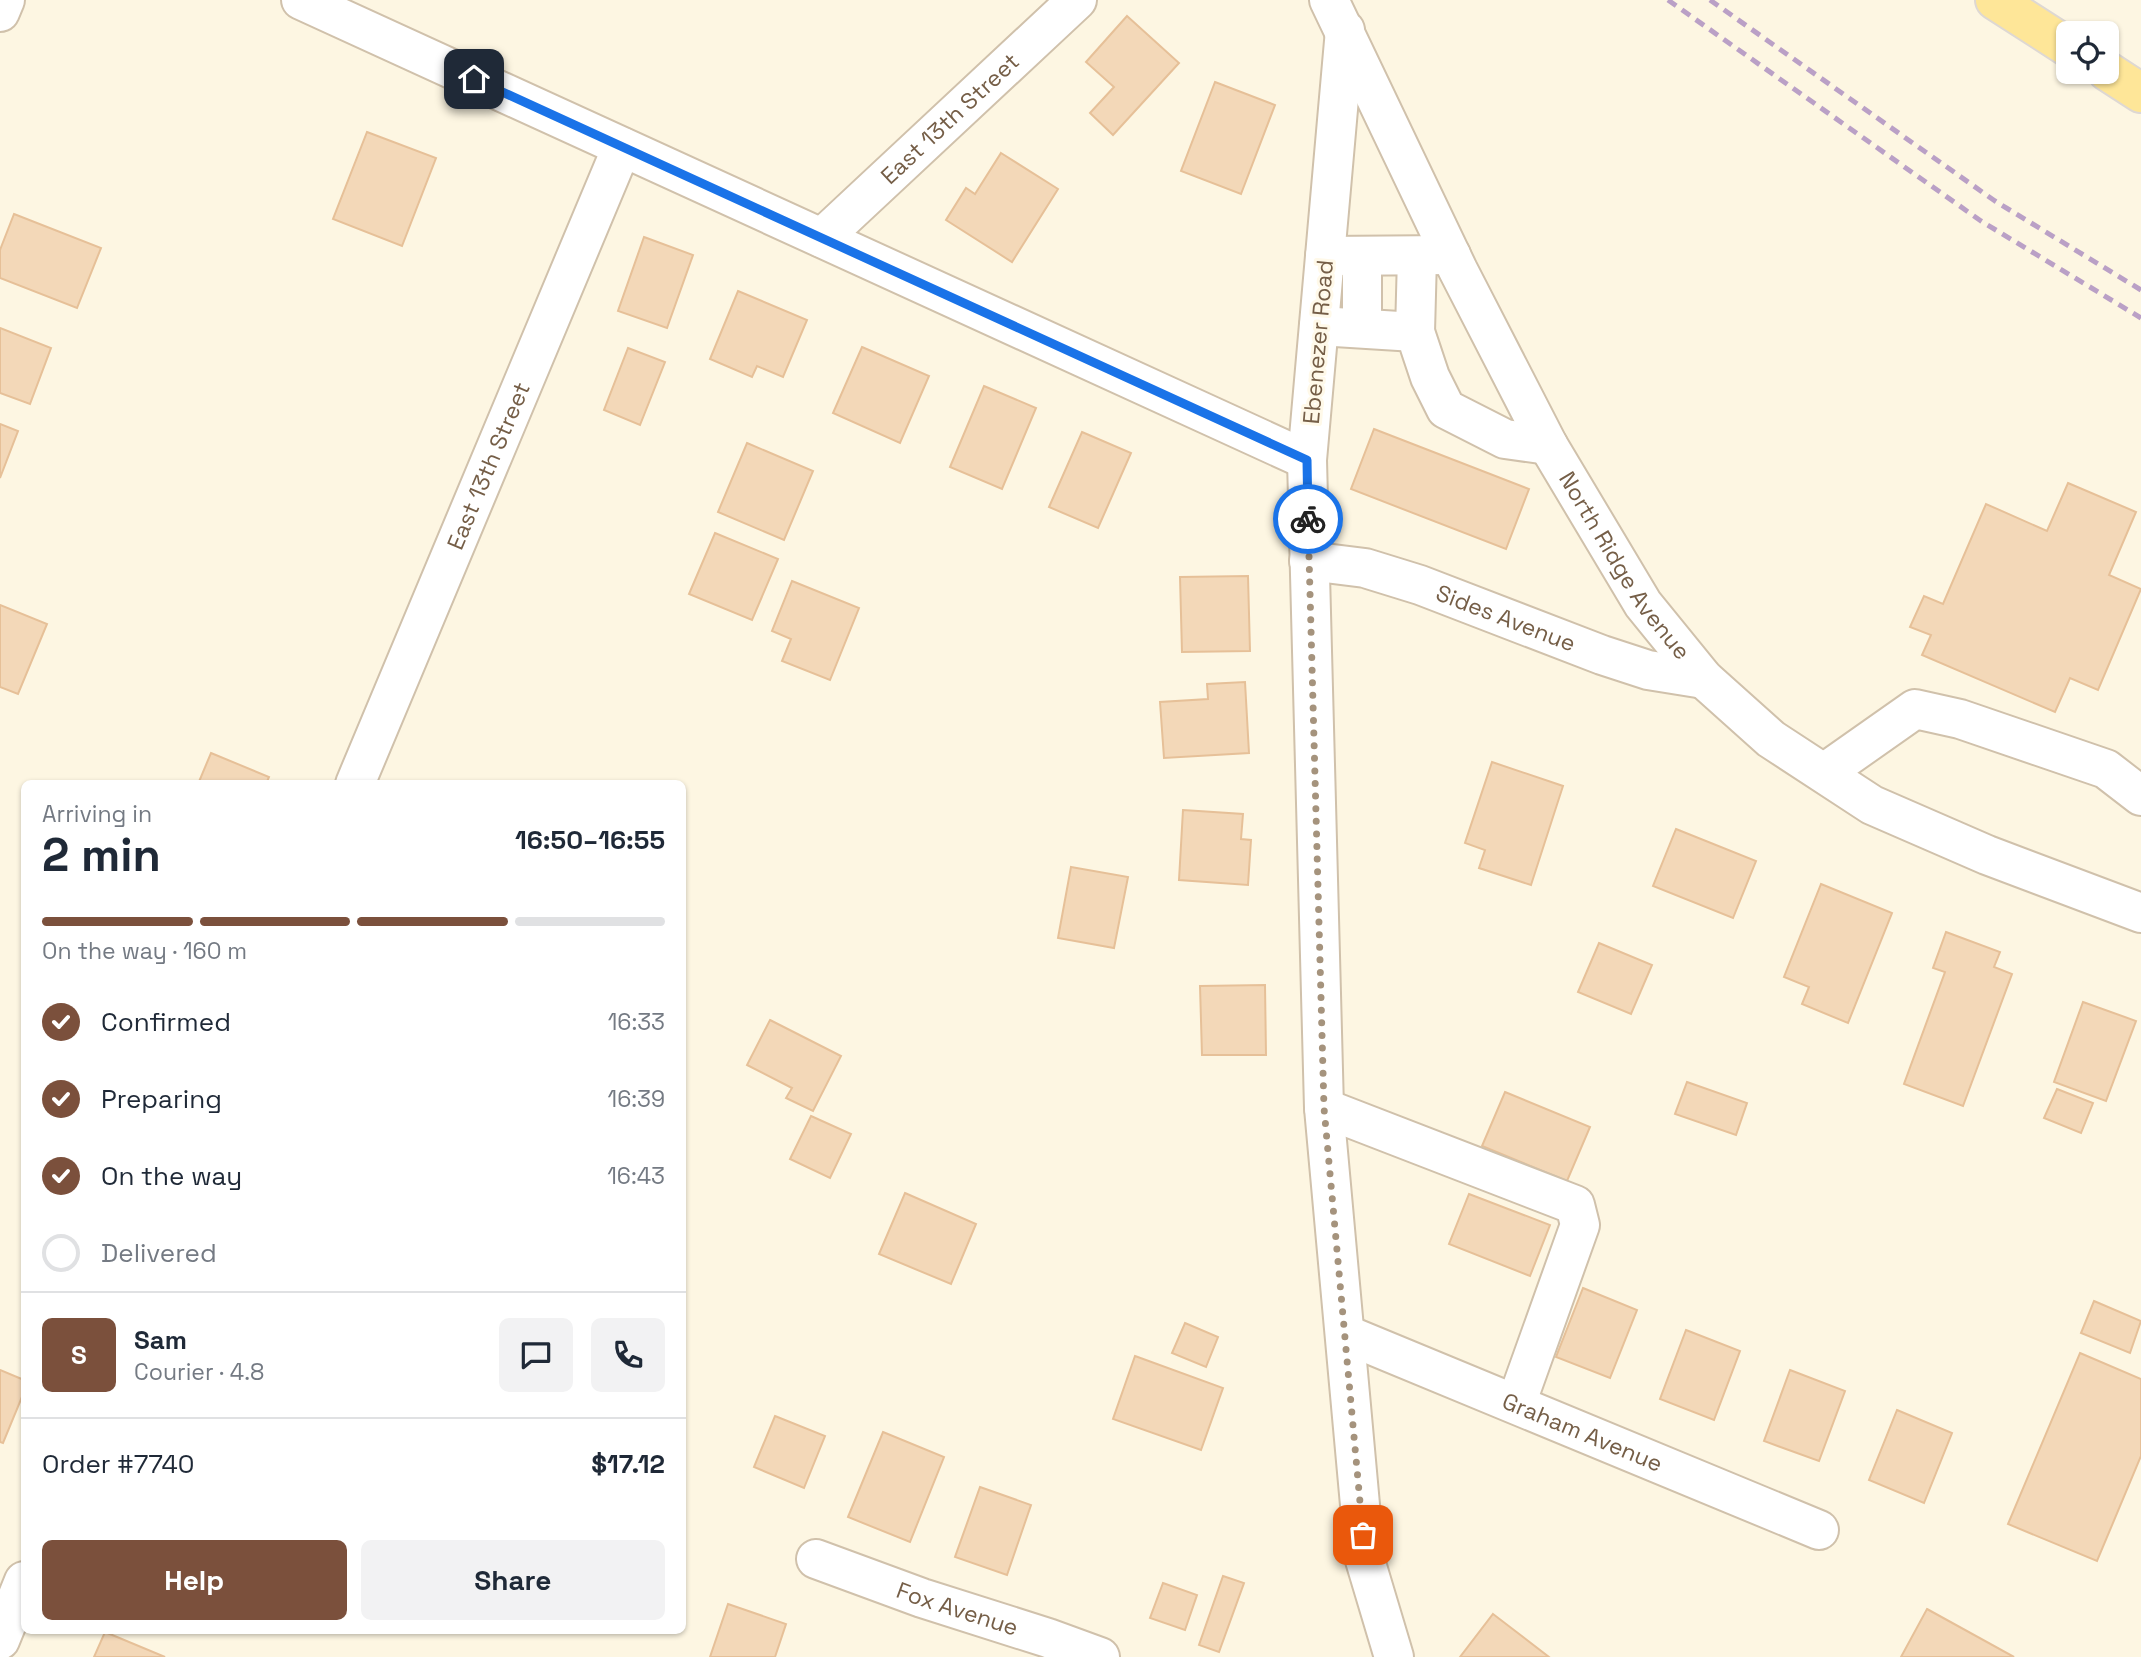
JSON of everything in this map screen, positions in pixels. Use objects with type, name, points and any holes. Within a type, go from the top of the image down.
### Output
[{"type":"main road","points":[[1995,0],[2056,39]]},
{"type":"main road","points":[[2119,79],[2141,93]]},
{"type":"street","points":[[0,12],[5,0]]},
{"type":"street","points":[[301,0],[1307,460]]},
{"type":"street","name":"East 13th Street","points":[[822,238],[1077,0]]},
{"type":"street","name":"Ebenezer Road","points":[[1337,15],[1344,256],[1319,326],[1307,460],[1324,1108],[1365,1560],[1394,1657]]},
{"type":"street","name":"North Ridge Avenue","points":[[1337,15],[1434,256],[1643,604],[1704,679],[1771,739],[1872,805],[1987,855],[2141,913]]},
{"type":"street","name":"East 13th Street","points":[[357,780],[622,147]]},
{"type":"street","points":[[1362,328],[1344,256],[1434,256],[1415,332],[1430,377],[1446,409],[1505,439],[1548,445]]},
{"type":"street","points":[[1319,326],[1415,332]]},
{"type":"street","name":"Sides Avenue","points":[[1309,561],[1365,568],[1420,585],[1602,655],[1648,670],[1704,679]]},
{"type":"street","points":[[1824,773],[1915,709],[1960,719],[2106,769],[2141,796]]},
{"type":"street","points":[[1324,1108],[1575,1205],[1580,1225],[1516,1404]]},
{"type":"street","name":"Graham Avenue","points":[[1345,1334],[1819,1530]]},
{"type":"street","name":"Fox Avenue","points":[[816,1559],[922,1598],[1100,1657]]},
{"type":"street","points":[[0,1640],[21,1588]]},
{"type":"building","points":[[1127,16],[1179,63],[1113,135],[1090,113],[1114,87],[1086,62]]},
{"type":"building","points":[[1215,82],[1275,105],[1241,194],[1181,171]]},
{"type":"building","points":[[367,132],[436,158],[402,246],[333,219]]},
{"type":"building","points":[[1001,153],[1058,189],[1012,262],[946,220],[966,188],[975,194]]},
{"type":"building","points":[[14,214],[101,248],[77,308],[0,278],[0,250]]},
{"type":"building","points":[[644,237],[693,255],[667,328],[618,311]]},
{"type":"building","points":[[738,291],[807,320],[783,377],[757,366],[752,377],[710,359]]},
{"type":"building","points":[[0,328],[51,348],[30,404],[0,393]]},
{"type":"building","points":[[862,347],[929,376],[900,443],[833,413]]},
{"type":"building","points":[[628,348],[665,362],[640,425],[604,410]]},
{"type":"building","points":[[984,386],[1036,408],[1002,489],[950,467]]},
{"type":"building","points":[[0,424],[18,431],[0,478]]},
{"type":"building","points":[[1374,429],[1529,489],[1506,549],[1351,489]]},
{"type":"building","points":[[1082,432],[1131,453],[1098,528],[1049,507]]},
{"type":"building","points":[[747,443],[813,471],[784,540],[718,512]]},
{"type":"building","points":[[2068,483],[2136,512],[2109,575],[2141,589],[2098,690],[2070,678],[2055,712],[1922,655],[1931,635],[1910,627],[1924,596],[1943,604],[1986,504],[2047,531]]},
{"type":"building","points":[[715,533],[778,559],[752,620],[689,594]]},
{"type":"building","points":[[1248,576],[1250,651],[1182,652],[1180,577]]},
{"type":"building","points":[[792,581],[859,608],[830,680],[782,661],[791,639],[772,631]]},
{"type":"building","points":[[0,605],[47,624],[18,694],[0,687]]},
{"type":"building","points":[[1245,682],[1249,753],[1164,758],[1160,702],[1208,699],[1207,684]]},
{"type":"building","points":[[211,753],[269,777],[268,780],[200,780]]},
{"type":"building","points":[[1492,762],[1563,786],[1531,885],[1479,868],[1485,850],[1465,843]]},
{"type":"building","points":[[1183,810],[1243,814],[1241,839],[1251,840],[1248,885],[1179,880]]},
{"type":"building","points":[[1676,829],[1756,861],[1733,918],[1653,886]]},
{"type":"building","points":[[1071,867],[1128,877],[1114,948],[1058,938]]},
{"type":"building","points":[[1821,884],[1892,913],[1848,1023],[1802,1004],[1809,987],[1784,977]]},
{"type":"building","points":[[1946,932],[2000,952],[1994,967],[2012,974],[1963,1106],[1904,1084],[1945,972],[1933,968]]},
{"type":"building","points":[[1599,943],[1652,965],[1631,1014],[1578,992]]},
{"type":"building","points":[[1265,985],[1266,1055],[1202,1055],[1200,986]]},
{"type":"building","points":[[2083,1002],[2136,1021],[2106,1101],[2054,1082]]},
{"type":"building","points":[[770,1020],[841,1056],[813,1111],[786,1098],[792,1088],[747,1065]]},
{"type":"building","points":[[1687,1082],[1747,1103],[1736,1135],[1675,1114]]},
{"type":"building","points":[[2057,1089],[2093,1103],[2081,1133],[2044,1118]]},
{"type":"building","points":[[1505,1092],[1590,1127],[1567,1181],[1482,1146]]},
{"type":"building","points":[[811,1116],[851,1134],[830,1178],[790,1159]]},
{"type":"building","points":[[905,1193],[976,1224],[951,1284],[879,1254]]},
{"type":"building","points":[[1469,1194],[1550,1225],[1530,1276],[1449,1244]]},
{"type":"building","points":[[1583,1288],[1637,1310],[1610,1378],[1556,1357]]},
{"type":"building","points":[[2094,1301],[2141,1321],[2130,1353],[2081,1333]]},
{"type":"building","points":[[1185,1323],[1218,1337],[1206,1367],[1172,1353]]},
{"type":"building","points":[[1686,1330],[1740,1351],[1714,1420],[1660,1399]]},
{"type":"building","points":[[2080,1353],[2141,1379],[2141,1456],[2097,1561],[2008,1524]]},
{"type":"building","points":[[1135,1356],[1223,1388],[1201,1450],[1113,1419]]},
{"type":"building","points":[[0,1370],[21,1379],[21,1399],[3,1443],[0,1442]]},
{"type":"building","points":[[1790,1370],[1845,1391],[1819,1461],[1764,1441]]},
{"type":"building","points":[[1897,1410],[1952,1433],[1924,1503],[1869,1480]]},
{"type":"building","points":[[775,1416],[825,1436],[804,1488],[754,1467]]},
{"type":"building","points":[[883,1432],[944,1457],[910,1542],[848,1517]]},
{"type":"building","points":[[980,1487],[1031,1505],[1007,1575],[955,1557]]},
{"type":"building","points":[[1223,1576],[1244,1583],[1219,1652],[1199,1645]]},
{"type":"building","points":[[1163,1583],[1197,1595],[1185,1630],[1150,1618]]},
{"type":"building","points":[[728,1604],[786,1624],[775,1657],[710,1657]]},
{"type":"building","points":[[1927,1609],[2014,1657],[1901,1657]]},
{"type":"building","points":[[1493,1614],[1549,1657],[1460,1657]]},
{"type":"building","points":[[104,1634],[110,1634],[165,1657],[94,1657]]},
{"type":"railway","points":[[1668,0],[1981,221],[2141,318]]},
{"type":"railway","points":[[1710,0],[1995,201],[2141,290]]},
{"type":"way so far","points":[[1308,519],[1324,1108],[1363,1535]]},
{"type":"route","points":[[474,79],[1307,460],[1308,519]]}]
